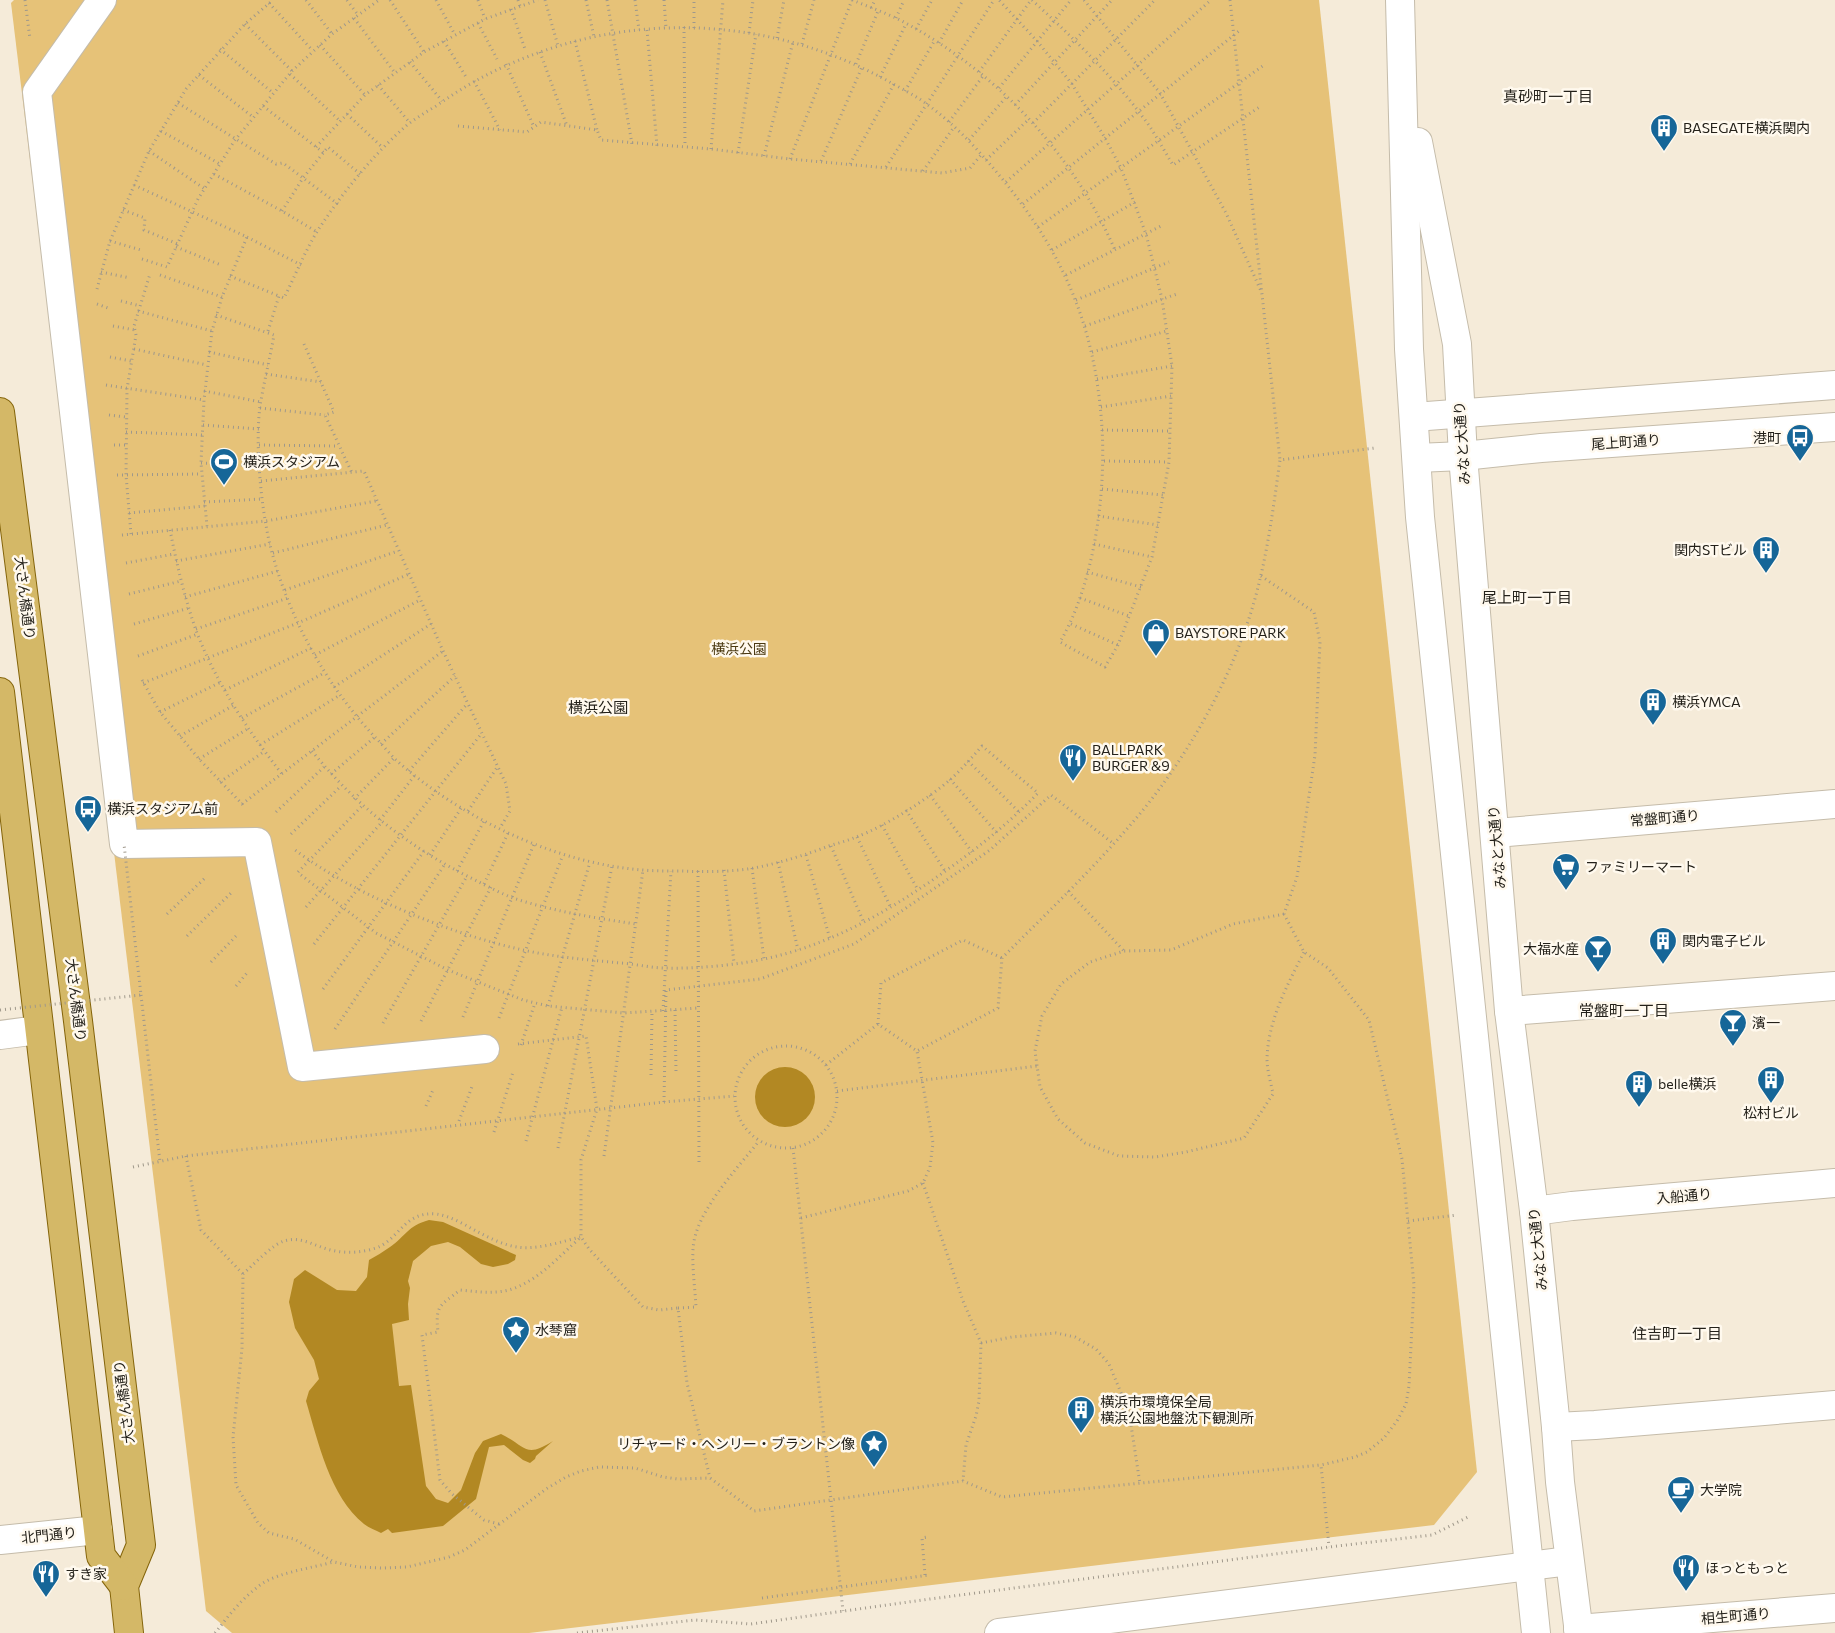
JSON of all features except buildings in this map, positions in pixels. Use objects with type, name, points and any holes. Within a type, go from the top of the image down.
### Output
[{"type":"main road","name":"大さん橋通り","points":[[0,412],[78,1021],[141,1545],[124,1586],[129,1633]]},
{"type":"main road","points":[[0,692],[38,1030],[101,1556],[124,1586]]},
{"type":"street","points":[[102,0],[37,92],[124,844],[257,842],[302,1067],[486,1049]]},
{"type":"street","name":"みなと大通り","points":[[1400,0],[1410,350],[1417,458],[1426,566],[1536,1633]]},
{"type":"street","name":"みなと大通り","points":[[1402,62],[1456,344],[1463,456],[1510,1011],[1534,1211],[1560,1482],[1578,1631]]},
{"type":"street","points":[[1414,417],[1835,385]]},
{"type":"street","name":"尾上町通り","points":[[1417,458],[1835,427]]},
{"type":"street","name":"常盤町通り","points":[[1496,832],[1835,804]]},
{"type":"street","points":[[1510,1011],[1835,986]]},
{"type":"street","points":[[0,1035],[38,1030]]},
{"type":"street","name":"入船通り","points":[[1534,1211],[1835,1183]]},
{"type":"street","points":[[1556,1427],[1835,1405]]},
{"type":"street","name":"北門通り","points":[[0,1540],[98,1530]]},
{"type":"street","points":[[1000,1633],[1569,1561]]},
{"type":"street","name":"相生町通り","points":[[1578,1631],[1835,1608]]},
{"type":"path","points":[[95,295],[110,241],[149,151],[186,89],[244,24],[272,0]]},
{"type":"path","points":[[306,0],[332,34]]},
{"type":"path","points":[[347,0],[358,15]]},
{"type":"path","points":[[142,259],[167,267],[205,188],[235,140],[253,117],[291,72],[314,50],[332,34],[379,0]]},
{"type":"path","points":[[390,0],[424,52]]},
{"type":"path","points":[[436,0],[455,35]]},
{"type":"path","points":[[478,0],[485,19]]},
{"type":"path","points":[[518,0],[520,6]]},
{"type":"path","points":[[316,147],[365,95],[424,52],[485,19],[538,0]]},
{"type":"path","points":[[545,0],[558,46]]},
{"type":"path","points":[[586,0],[594,37]]},
{"type":"path","points":[[607,0],[632,144]]},
{"type":"path","points":[[635,0],[639,30]]},
{"type":"path","points":[[664,0],[666,28]]},
{"type":"path","points":[[694,0],[694,28]]},
{"type":"path","points":[[711,149],[722,0]]},
{"type":"path","points":[[749,34],[753,0]]},
{"type":"path","points":[[777,38],[784,0]]},
{"type":"path","points":[[802,44],[814,0]]},
{"type":"path","points":[[790,159],[852,0],[896,18],[935,40],[999,88],[1033,123],[1068,168],[1102,220],[1115,250]]},
{"type":"path","points":[[871,8],[875,0]]},
{"type":"path","points":[[896,18],[904,0]]},
{"type":"path","points":[[916,29],[932,0]]},
{"type":"path","points":[[938,43],[963,0]]},
{"type":"path","points":[[886,167],[994,0]]},
{"type":"path","points":[[230,276],[284,298],[317,232],[360,174],[383,148],[410,123],[474,81],[506,64],[540,52],[575,41],[612,33],[684,27],[720,29],[777,38],[802,44],[856,64],[927,104],[982,154],[1023,204],[1066,275],[1085,326],[1092,352],[1101,407],[1104,461],[1094,544],[1071,624],[1060,642],[1105,667],[1118,645],[1141,587],[1152,557],[1158,525],[1169,462],[1172,366],[1167,331],[1155,267],[1146,234],[1135,202],[1105,138],[1072,84],[1037,41],[999,0]]},
{"type":"path","points":[[979,72],[1032,0],[1075,40],[1116,84],[1138,111],[1173,165],[1261,106]]},
{"type":"path","points":[[999,88],[1071,0]]},
{"type":"path","points":[[1084,0],[1160,94],[1226,213],[1262,294]]},
{"type":"path","points":[[1015,105],[1112,0]]},
{"type":"path","points":[[1033,123],[1155,0]]},
{"type":"path","points":[[1006,182],[1211,0]]},
{"type":"path","points":[[917,1051],[998,1008],[1002,958],[1114,844],[1139,815],[1171,772],[1198,729],[1223,682],[1245,630],[1261,576],[1280,460],[1230,0]]},
{"type":"path","points":[[269,3],[314,50]]},
{"type":"path","points":[[511,9],[525,49]]},
{"type":"path","points":[[856,64],[878,11]]},
{"type":"path","points":[[354,18],[395,73]]},
{"type":"path","points":[[478,23],[497,59]]},
{"type":"path","points":[[244,24],[340,121]]},
{"type":"path","points":[[880,77],[906,24]]},
{"type":"path","points":[[684,27],[685,147]]},
{"type":"path","points":[[647,29],[657,146]]},
{"type":"path","points":[[1023,204],[1239,31]]},
{"type":"path","points":[[738,153],[756,34]]},
{"type":"path","points":[[905,91],[935,40]]},
{"type":"path","points":[[444,41],[466,77]]},
{"type":"path","points":[[575,41],[596,130],[601,140],[711,149],[790,159],[942,173],[970,168],[982,154]]},
{"type":"path","points":[[764,156],[793,42]]},
{"type":"path","points":[[320,45],[365,95]]},
{"type":"path","points":[[220,49],[273,93]]},
{"type":"path","points":[[540,52],[567,126]]},
{"type":"path","points":[[410,62],[442,101]]},
{"type":"path","points":[[506,64],[534,127]]},
{"type":"path","points":[[1038,227],[1264,65]]},
{"type":"path","points":[[821,161],[862,67]]},
{"type":"path","points":[[198,75],[253,117]]},
{"type":"path","points":[[949,122],[983,76]]},
{"type":"path","points":[[474,81],[500,130]]},
{"type":"path","points":[[850,164],[894,84]]},
{"type":"path","points":[[378,85],[410,123]]},
{"type":"path","points":[[968,140],[1007,96]]},
{"type":"path","points":[[178,103],[276,164],[283,163],[338,204]]},
{"type":"path","points":[[263,106],[324,153]]},
{"type":"path","points":[[347,114],[383,148]]},
{"type":"path","points":[[986,160],[1029,119]]},
{"type":"path","points":[[458,126],[527,132],[541,122],[596,130]]},
{"type":"path","points":[[923,171],[954,128]]},
{"type":"path","points":[[161,131],[220,164]]},
{"type":"path","points":[[282,211],[303,178],[328,147],[360,174]]},
{"type":"path","points":[[149,151],[205,188]]},
{"type":"path","points":[[214,174],[317,232]]},
{"type":"path","points":[[134,185],[193,211],[301,265]]},
{"type":"path","points":[[1052,250],[1135,202]]},
{"type":"path","points":[[123,210],[145,218],[144,230],[221,265]]},
{"type":"path","points":[[1066,275],[1160,226]]},
{"type":"path","points":[[207,526],[201,464],[207,365],[216,315],[247,237]]},
{"type":"path","points":[[110,241],[141,250]]},
{"type":"path","points":[[1076,300],[1169,262]]},
{"type":"path","points":[[101,272],[130,278]]},
{"type":"path","points":[[131,534],[126,475],[127,389],[136,335],[134,326],[150,274]]},
{"type":"path","points":[[160,275],[222,297]]},
{"type":"path","points":[[1085,326],[1177,294]]},
{"type":"path","points":[[268,331],[279,296]]},
{"type":"path","points":[[122,301],[140,306]]},
{"type":"path","points":[[93,302],[108,308]]},
{"type":"path","points":[[138,312],[212,331]]},
{"type":"path","points":[[216,315],[274,334],[260,408],[259,445],[262,499],[270,544],[278,571],[298,623],[311,648],[334,687],[356,717],[394,758],[436,791],[484,821],[534,844],[563,855],[590,862],[643,870],[698,872],[752,868],[806,855],[857,837],[882,825],[930,794],[950,779],[982,746],[1038,793],[997,833],[972,852],[891,908],[864,923],[830,939],[764,959],[698,966],[666,968],[594,961],[525,951],[493,943],[466,935],[412,914],[359,889],[309,861],[290,846]]},
{"type":"path","points":[[113,326],[135,330]]},
{"type":"path","points":[[1092,352],[1167,331]]},
{"type":"path","points":[[260,408],[325,415],[334,412],[304,344]]},
{"type":"path","points":[[134,349],[207,365]]},
{"type":"path","points":[[209,352],[268,365]]},
{"type":"path","points":[[110,357],[131,361]]},
{"type":"path","points":[[1097,379],[1172,366]]},
{"type":"path","points":[[266,374],[321,382]]},
{"type":"path","points":[[106,385],[204,400]]},
{"type":"path","points":[[204,391],[261,402]]},
{"type":"path","points":[[1101,407],[1171,396]]},
{"type":"path","points":[[325,415],[352,473]]},
{"type":"path","points":[[203,425],[259,429]]},
{"type":"path","points":[[1102,430],[1170,431]]},
{"type":"path","points":[[126,432],[203,435]]},
{"type":"path","points":[[259,445],[339,446]]},
{"type":"path","points":[[1280,460],[1376,448]]},
{"type":"path","points":[[1104,461],[1169,462]]},
{"type":"path","points":[[201,464],[260,466]]},
{"type":"path","points":[[260,481],[364,471],[443,651],[506,784],[510,811],[500,828]]},
{"type":"path","points":[[126,475],[202,474]]},
{"type":"path","points":[[1102,489],[1163,494]]},
{"type":"path","points":[[129,513],[262,499]]},
{"type":"path","points":[[114,536],[266,521],[376,501]]},
{"type":"path","points":[[1098,516],[1158,525]]},
{"type":"path","points":[[273,553],[387,525]]},
{"type":"path","points":[[170,530],[185,597],[196,630],[209,659],[248,728],[282,774]]},
{"type":"path","points":[[176,561],[270,544]]},
{"type":"path","points":[[1094,544],[1152,557]]},
{"type":"path","points":[[285,590],[398,550]]},
{"type":"path","points":[[119,564],[174,554]]},
{"type":"path","points":[[185,597],[278,571]]},
{"type":"path","points":[[1087,572],[1141,587]]},
{"type":"path","points":[[143,684],[298,623],[409,574]]},
{"type":"path","points":[[678,1308],[687,1383],[710,1478],[754,1512],[962,1481],[1002,1498],[1321,1465],[1356,1457],[1367,1452],[1384,1438],[1397,1421],[1406,1404],[1410,1363],[1414,1286],[1402,1158],[1369,1020],[1328,968],[1304,952],[1284,914],[1297,877],[1315,755],[1320,642],[1314,612],[1261,576]]},
{"type":"path","points":[[128,594],[181,581]]},
{"type":"path","points":[[196,630],[288,598]]},
{"type":"path","points":[[1080,598],[1129,616]]},
{"type":"path","points":[[315,655],[420,600]]},
{"type":"path","points":[[126,626],[189,608]]},
{"type":"path","points":[[334,687],[431,624]]},
{"type":"path","points":[[1071,624],[1118,645]]},
{"type":"path","points":[[131,658],[198,634]]},
{"type":"path","points":[[225,690],[311,648]]},
{"type":"path","points":[[242,804],[443,651]]},
{"type":"path","points":[[242,718],[325,673]]},
{"type":"path","points":[[139,675],[160,712],[199,759],[249,811]]},
{"type":"path","points":[[381,744],[455,676]]},
{"type":"path","points":[[160,712],[221,682]]},
{"type":"path","points":[[260,745],[340,695]]},
{"type":"path","points":[[409,770],[468,703]]},
{"type":"path","points":[[180,736],[234,705]]},
{"type":"path","points":[[199,759],[248,728]]},
{"type":"path","points":[[312,947],[482,733]]},
{"type":"path","points":[[330,774],[375,737]]},
{"type":"path","points":[[220,782],[264,751]]},
{"type":"path","points":[[312,751],[330,774],[354,799],[400,836],[457,871],[512,897],[574,913],[636,924]]},
{"type":"path","points":[[354,799],[394,758]]},
{"type":"path","points":[[968,761],[1019,812]]},
{"type":"path","points":[[468,811],[498,766]]},
{"type":"path","points":[[301,913],[381,821],[415,775]]},
{"type":"path","points":[[950,779],[997,833]]},
{"type":"path","points":[[930,794],[972,852]]},
{"type":"path","points":[[664,1102],[666,990],[760,979],[854,944],[990,850],[1051,795],[1114,844]]},
{"type":"path","points":[[430,855],[462,807]]},
{"type":"path","points":[[906,810],[945,871]]},
{"type":"path","points":[[457,871],[484,821]]},
{"type":"path","points":[[882,825],[918,890]]},
{"type":"path","points":[[484,884],[509,833]]},
{"type":"path","points":[[857,837],[891,908]]},
{"type":"path","points":[[124,844],[160,1162]]},
{"type":"path","points":[[462,1017],[534,844]]},
{"type":"path","points":[[831,846],[864,923]]},
{"type":"path","points":[[319,995],[424,852]]},
{"type":"path","points":[[498,1021],[563,855]]},
{"type":"path","points":[[806,855],[830,939]]},
{"type":"path","points":[[548,1006],[590,862]]},
{"type":"path","points":[[778,862],[798,950]]},
{"type":"path","points":[[330,1036],[445,864]]},
{"type":"path","points":[[558,1148],[612,866]]},
{"type":"path","points":[[292,867],[343,908],[393,942],[448,970],[508,994],[548,1006],[624,1013],[698,1008]]},
{"type":"path","points":[[752,868],[764,959]]},
{"type":"path","points":[[604,1156],[643,870]]},
{"type":"path","points":[[724,870],[734,963]]},
{"type":"path","points":[[663,1011],[671,871]]},
{"type":"path","points":[[698,872],[699,1164]]},
{"type":"path","points":[[379,1030],[467,876]]},
{"type":"path","points":[[417,1029],[491,888]]},
{"type":"path","points":[[1068,891],[1124,951]]},
{"type":"path","points":[[1284,914],[1233,924],[1171,950],[1124,951],[1090,962],[1061,984],[1042,1016],[1035,1051],[1040,1088],[1058,1119],[1085,1143],[1119,1156],[1155,1157],[1186,1152],[1244,1138],[1273,1094],[1267,1062],[1271,1030],[1278,1005],[1304,952]]},
{"type":"path","points":[[826,1065],[878,1024],[881,983],[963,940],[1002,958]]},
{"type":"path","points":[[236,986],[249,971]]},
{"type":"path","points":[[0,1010],[141,994]]},
{"type":"path","points":[[526,1141],[562,1007]]},
{"type":"path","points":[[675,1010],[676,1072]]},
{"type":"path","points":[[651,1075],[652,1011]]},
{"type":"path","points":[[801,1218],[908,1192],[922,1183],[930,1167],[933,1143],[917,1051],[878,1024]]},
{"type":"path","points":[[486,1049],[586,1036],[597,1109],[581,1160],[581,1237],[589,1249],[644,1307],[659,1310],[696,1306],[693,1247],[699,1224],[723,1188],[759,1141]]},
{"type":"path","points":[[778,1046],[796,1047],[813,1053],[826,1065],[835,1081],[838,1098],[834,1116],[825,1131],[810,1142],[794,1148],[776,1148],[759,1141],[746,1129],[737,1113],[734,1096],[738,1078],[747,1063],[761,1052],[778,1046]]},
{"type":"path","points":[[836,1091],[1037,1066]]},
{"type":"path","points":[[459,1121],[476,1076]]},
{"type":"path","points":[[426,1106],[433,1088]]},
{"type":"path","points":[[133,1167],[186,1156],[597,1109],[734,1096]]},
{"type":"path","points":[[794,1148],[843,1611]]},
{"type":"path","points":[[186,1156],[201,1230],[243,1274],[242,1348],[233,1437],[236,1485],[258,1523],[269,1533],[294,1539],[334,1562],[358,1567],[382,1568],[415,1565],[449,1557],[465,1550],[546,1489],[566,1477],[581,1471],[599,1467],[635,1468],[663,1478],[710,1478]]},
{"type":"path","points":[[922,1183],[963,1301],[981,1343],[979,1402],[966,1445],[962,1481]]},
{"type":"path","points":[[243,1274],[282,1241],[294,1239],[328,1250],[349,1253],[362,1252],[383,1245],[410,1220],[428,1214],[443,1215],[498,1241],[518,1247],[543,1245],[581,1237]]},
{"type":"path","points":[[1408,1221],[1459,1214]]},
{"type":"path","points":[[499,1524],[484,1520],[452,1494],[440,1480],[422,1335],[438,1332],[436,1316],[440,1306],[460,1290],[497,1292],[518,1286],[537,1276],[581,1237]]},
{"type":"path","points":[[981,1343],[1012,1337],[1056,1333],[1075,1337],[1096,1349],[1109,1364],[1129,1412],[1140,1484]]},
{"type":"path","points":[[1321,1465],[1329,1547]]},
{"type":"path","points":[[577,1633],[695,1620],[751,1624],[1432,1535],[1470,1516]]},
{"type":"path","points":[[762,1598],[927,1575],[922,1538],[927,1537]]},
{"type":"path","points":[[215,1633],[242,1601],[264,1583],[334,1562]]},
{"type":"green space","name":"横浜公園","points":[[14,0],[1319,0],[1477,1472],[1434,1525],[529,1633],[232,1633],[206,1611],[11,3]]},
{"type":"shaded area","points":[[785,1067],[802,1072],[810,1080],[815,1097],[810,1114],[802,1122],[785,1127],[768,1122],[760,1114],[755,1097],[760,1080],[768,1072]]},
{"type":"shaded area","points":[[429,1220],[443,1222],[516,1255],[515,1260],[508,1264],[493,1267],[481,1264],[460,1247],[448,1242],[431,1246],[413,1261],[408,1281],[410,1288],[409,1320],[392,1324],[399,1386],[411,1385],[426,1486],[436,1499],[448,1503],[461,1490],[475,1453],[483,1441],[501,1434],[531,1450],[553,1441],[530,1463],[523,1460],[504,1445],[489,1447],[476,1499],[443,1526],[392,1533],[388,1529],[381,1533],[366,1525],[352,1513],[342,1499],[327,1467],[306,1401],[309,1391],[319,1379],[314,1360],[295,1328],[289,1302],[294,1279],[305,1270],[337,1290],[356,1291],[367,1277],[369,1260],[390,1247],[411,1228]]},
{"type":"place","name":"BASEGATE横浜関内","points":[[1664,152]]},
{"type":"place","name":"港町","points":[[1800,462]]},
{"type":"place","name":"横浜スタジアム","points":[[224,486]]},
{"type":"place","name":"関内STビル","points":[[1766,574]]},
{"type":"place","name":"BAYSTORE PARK","points":[[1156,657]]},
{"type":"place","name":"横浜YMCA","points":[[1653,726]]},
{"type":"place","name":"BALLPARK BURGER &9","points":[[1073,782]]},
{"type":"place","name":"横浜スタジアム前","points":[[88,833]]},
{"type":"place","name":"ファミリーマート","points":[[1566,891]]},
{"type":"place","name":"関内電子ビル","points":[[1663,965]]},
{"type":"place","name":"大福水産","points":[[1598,973]]},
{"type":"place","name":"濱一","points":[[1733,1047]]},
{"type":"place","name":"松村ビル","points":[[1771,1104]]},
{"type":"place","name":"belle横浜","points":[[1639,1108]]},
{"type":"place","name":"水琴窟","points":[[516,1354]]},
{"type":"place","name":"横浜市環境保全局 横浜公園地盤沈下観測所","points":[[1081,1434]]},
{"type":"place","name":"リチャード・ヘンリー・ブラントン像","points":[[874,1468]]},
{"type":"place","name":"大学院","points":[[1681,1514]]},
{"type":"place","name":"ほっともっと","points":[[1686,1592]]},
{"type":"place","name":"すき家","points":[[46,1598]]},
{"type":"district","name":"真砂町一丁目","points":[[1548,97]]},
{"type":"district","name":"尾上町一丁目","points":[[1527,598]]},
{"type":"district","name":"横浜公園","points":[[598,708]]},
{"type":"district","name":"常盤町一丁目","points":[[1624,1011]]},
{"type":"district","name":"住吉町一丁目","points":[[1677,1334]]}]
